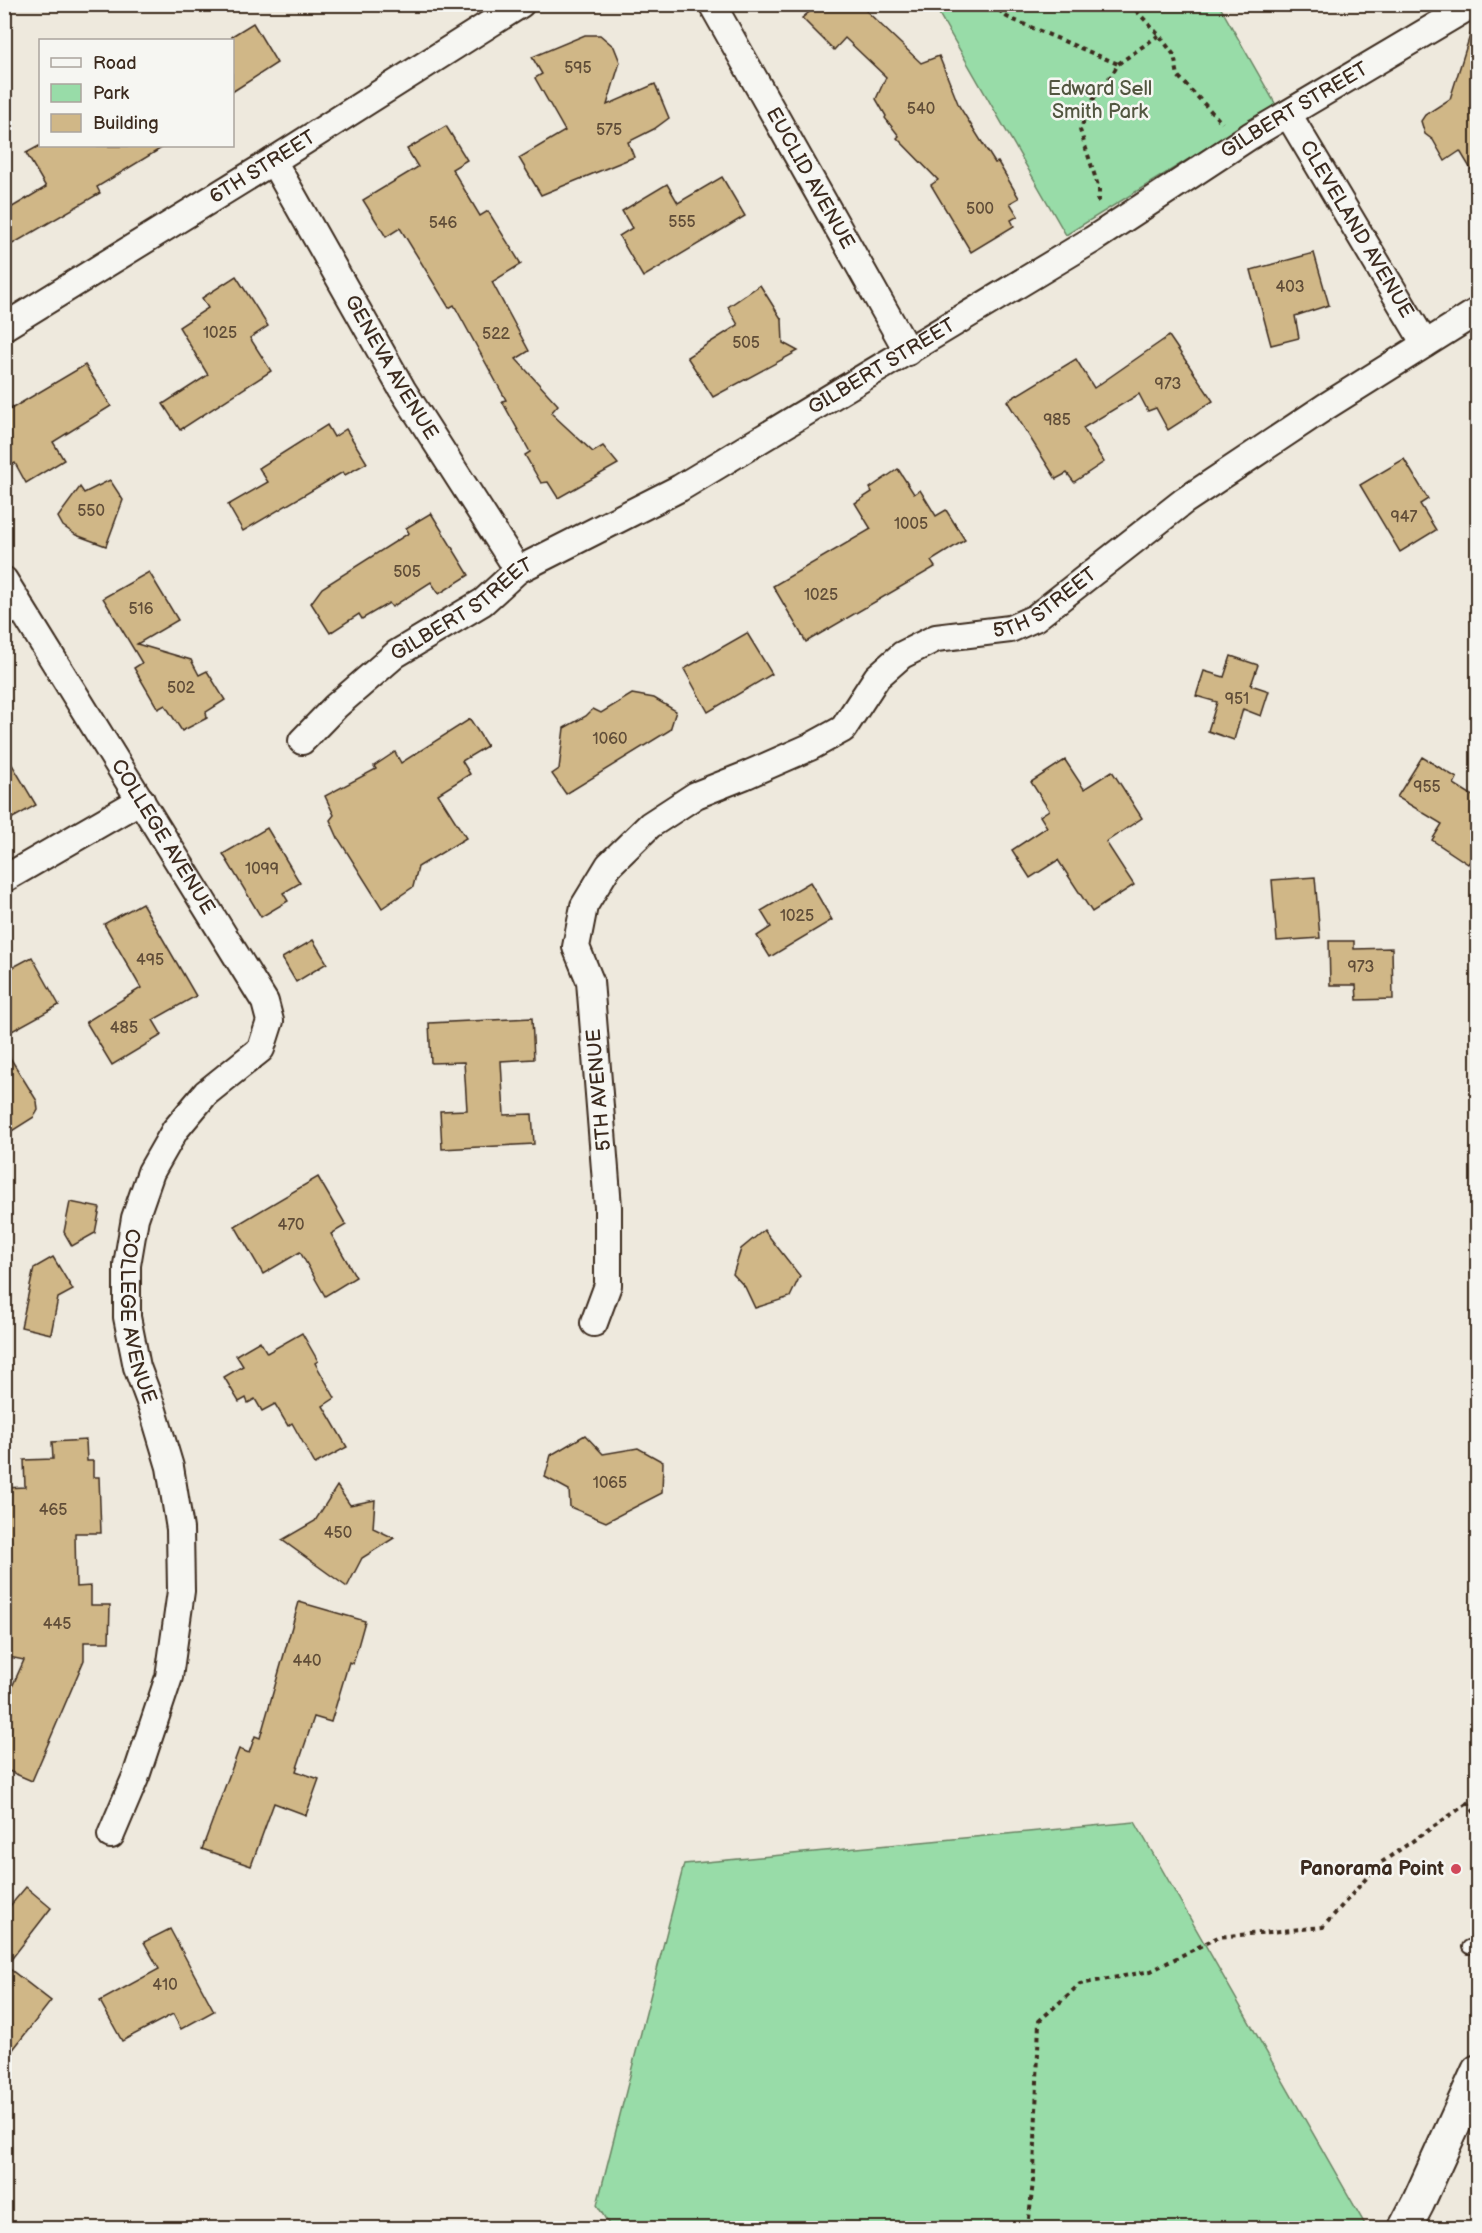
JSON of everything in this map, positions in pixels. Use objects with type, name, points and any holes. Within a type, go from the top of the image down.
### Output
[{"type":"street","name":"6TH STREET","points":[[4,327],[521,4]]},
{"type":"street","name":"EUCLID AVENUE","points":[[712,4],[908,352]]},
{"type":"street","name":"GILBERT STREET","points":[[302,741],[336,706],[396,654],[483,602],[518,570],[680,488],[1092,240],[1237,145],[1473,4]]},
{"type":"street","name":"CLEVELAND AVENUE","points":[[1288,114],[1425,344]]},
{"type":"street","name":"GENEVA AVENUE","points":[[273,161],[402,389],[518,570]]},
{"type":"street","name":"5TH STREET","points":[[609,865],[650,825],[696,795],[777,762],[843,729],[877,677],[903,655],[936,638],[1010,629],[1035,618],[1184,501],[1478,311]]},
{"type":"street","name":"COLLEGE AVENUE","points":[[4,580],[14,616],[141,800],[265,1002],[270,1021],[261,1049],[206,1094],[175,1130],[151,1172],[135,1218],[127,1265],[128,1317],[137,1367],[170,1467],[180,1529],[181,1591],[169,1677],[136,1776],[111,1834]]},
{"type":"street","points":[[4,879],[141,800]]},
{"type":"street","name":"5TH AVENUE","points":[[594,1323],[608,1285],[608,1207],[590,981],[576,947],[584,906],[609,865]]},
{"type":"street","points":[[1405,2229],[1478,2071]]},
{"type":"path","points":[[992,4],[1007,17],[1118,64]]},
{"type":"path","points":[[1131,4],[1174,55],[1179,76],[1220,121],[1237,145]]},
{"type":"path","points":[[1092,240],[1083,215],[1099,199],[1099,189],[1080,130],[1098,89],[1112,75],[1118,64],[1159,35]]},
{"type":"path","points":[[1028,2229],[1034,2172],[1040,2020],[1080,1984],[1151,1971],[1218,1937],[1323,1927],[1379,1864],[1468,1803],[1478,1799]]},
{"type":"path","points":[[1468,1803],[1478,1818]]},
{"type":"green space","name":"Edward Sell Smith Park","points":[[934,5],[1219,5],[1276,105],[1066,235]]},
{"type":"green space","points":[[1135,1822],[1367,2228],[611,2228],[597,2205],[684,1864]]},
{"type":"building","points":[[819,4],[859,4],[921,63],[939,56],[959,106],[995,163],[998,162],[1019,198],[1010,203],[1018,216],[1011,220],[1014,226],[971,252],[931,185],[938,180],[897,138],[899,136],[885,118],[876,99],[886,77],[845,38],[834,50],[802,18]]},
{"type":"building","points":[[253,23],[277,63],[234,91],[234,39],[232,36]]},
{"type":"building","points":[[1472,29],[1478,30],[1478,181],[1460,151],[1445,161],[1433,140],[1425,134],[1421,121],[1425,115],[1450,99]]},
{"type":"building","points":[[585,35],[600,35],[614,47],[620,62],[607,105],[655,84],[669,118],[654,129],[628,142],[634,157],[541,195],[519,158],[565,131],[535,78],[542,74],[532,57]]},
{"type":"building","points":[[446,126],[467,160],[452,169],[480,216],[488,211],[521,264],[492,282],[529,351],[516,359],[558,405],[551,413],[593,452],[603,446],[618,464],[558,498],[548,482],[541,483],[525,455],[530,452],[502,401],[506,400],[454,305],[449,308],[400,228],[386,237],[363,200],[418,167],[407,149]]},
{"type":"building","points":[[39,146],[163,147],[97,187],[100,193],[4,249],[4,212],[46,187],[26,153]]},
{"type":"building","points":[[722,177],[745,216],[643,277],[619,236],[632,228],[622,211],[667,184],[678,203]]},
{"type":"building","points":[[1314,253],[1329,305],[1295,316],[1299,338],[1271,345],[1251,270]]},
{"type":"building","points":[[236,276],[268,326],[250,338],[271,371],[180,430],[163,404],[208,375],[179,327],[208,308],[202,298]]},
{"type":"building","points":[[760,285],[782,320],[783,343],[798,351],[713,397],[687,357],[738,325],[728,307]]},
{"type":"building","points":[[1169,336],[1213,401],[1168,430],[1156,408],[1148,411],[1139,394],[1083,428],[1104,462],[1074,482],[1067,473],[1056,479],[1007,401],[1076,359],[1094,388]]},
{"type":"building","points":[[85,365],[111,406],[53,442],[64,460],[26,483],[15,463],[4,469],[4,413]]},
{"type":"building","points":[[327,425],[334,437],[346,429],[367,463],[345,475],[343,472],[243,531],[228,505],[268,482],[259,468]]},
{"type":"building","points":[[1404,459],[1428,499],[1420,504],[1436,530],[1400,552],[1360,485]]},
{"type":"building","points":[[898,469],[914,494],[920,490],[936,516],[946,510],[965,540],[931,561],[935,567],[806,642],[773,586],[871,529],[855,503],[872,492],[870,488]]},
{"type":"building","points":[[110,480],[123,500],[106,546],[76,535],[63,526],[58,517],[80,487],[84,493]]},
{"type":"building","points":[[431,513],[469,575],[439,594],[431,582],[392,607],[389,603],[362,619],[359,614],[330,633],[311,603],[322,588],[409,533],[406,528]]},
{"type":"building","points":[[149,572],[178,620],[137,644],[191,660],[199,675],[207,671],[225,700],[206,712],[207,718],[182,731],[165,705],[158,709],[134,668],[142,663],[103,598]]},
{"type":"building","points":[[747,633],[772,674],[708,712],[684,669]]},
{"type":"building","points":[[1231,656],[1258,665],[1251,685],[1269,691],[1261,716],[1243,709],[1234,740],[1208,731],[1217,702],[1196,696],[1204,671],[1224,677]]},
{"type":"building","points":[[632,694],[654,698],[676,711],[670,730],[566,794],[552,774],[559,769],[564,728],[586,716],[593,709],[601,713]]},
{"type":"building","points":[[470,719],[487,746],[462,761],[470,774],[438,794],[466,838],[418,867],[413,887],[382,908],[338,838],[330,820],[334,815],[325,796],[376,769],[374,766],[395,752],[401,763]]},
{"type":"building","points":[[4,751],[36,805],[4,823]]},
{"type":"building","points":[[1422,757],[1457,778],[1454,784],[1478,799],[1478,849],[1468,864],[1432,840],[1442,824],[1397,797]]},
{"type":"building","points":[[1065,760],[1084,789],[1112,771],[1142,818],[1106,842],[1134,885],[1092,912],[1058,860],[1030,878],[1012,850],[1047,827],[1040,816],[1049,810],[1031,782]]},
{"type":"building","points":[[267,828],[300,883],[283,893],[288,901],[261,917],[223,854]]},
{"type":"building","points":[[1315,877],[1320,938],[1277,941],[1272,880]]},
{"type":"building","points":[[810,882],[832,920],[770,957],[757,936],[771,927],[761,911]]},
{"type":"building","points":[[142,903],[196,996],[153,1020],[162,1035],[112,1065],[86,1022],[141,988],[104,924]]},
{"type":"building","points":[[313,940],[327,963],[296,982],[282,958]]},
{"type":"building","points":[[1329,941],[1354,941],[1354,949],[1392,948],[1393,999],[1357,1000],[1356,985],[1330,985]]},
{"type":"building","points":[[32,957],[59,1005],[12,1031],[4,1018],[4,972]]},
{"type":"building","points":[[532,1018],[534,1059],[501,1061],[504,1115],[532,1114],[534,1144],[442,1149],[440,1111],[467,1110],[464,1062],[431,1063],[429,1023]]},
{"type":"building","points":[[4,1048],[37,1101],[38,1110],[34,1117],[4,1136]]},
{"type":"building","points":[[318,1177],[346,1225],[331,1234],[356,1277],[325,1296],[300,1252],[263,1274],[235,1226]]},
{"type":"building","points":[[70,1202],[100,1208],[95,1233],[72,1246],[64,1232]]},
{"type":"building","points":[[764,1230],[800,1276],[790,1297],[755,1308],[745,1287],[733,1274],[741,1249]]},
{"type":"building","points":[[53,1257],[73,1290],[58,1298],[51,1334],[21,1327],[34,1268]]},
{"type":"building","points":[[302,1333],[318,1361],[315,1363],[335,1398],[323,1406],[347,1447],[315,1464],[292,1423],[288,1426],[275,1404],[262,1411],[255,1399],[248,1403],[246,1398],[239,1402],[224,1377],[243,1366],[236,1355],[260,1341],[267,1353]]},
{"type":"building","points":[[585,1435],[603,1454],[638,1448],[663,1462],[662,1493],[606,1522],[570,1507],[569,1490],[545,1477],[551,1455]]},
{"type":"building","points":[[86,1440],[87,1461],[93,1461],[93,1477],[99,1477],[101,1533],[75,1533],[76,1587],[91,1586],[91,1605],[110,1605],[109,1642],[84,1642],[84,1660],[32,1781],[4,1769],[4,1705],[24,1660],[4,1656],[4,1488],[25,1487],[24,1460],[53,1459],[52,1442]]},
{"type":"building","points":[[337,1486],[350,1505],[375,1500],[373,1528],[394,1538],[362,1558],[347,1587],[282,1540],[315,1521]]},
{"type":"building","points":[[299,1602],[365,1621],[353,1664],[349,1662],[331,1722],[314,1717],[296,1771],[319,1779],[306,1815],[274,1803],[251,1866],[202,1849],[239,1749],[249,1753],[255,1736],[260,1738]]},
{"type":"building","points":[[26,1887],[51,1908],[6,1966],[51,2001],[4,2061],[4,1913]]},
{"type":"building","points":[[170,1929],[214,2011],[181,2029],[173,2014],[122,2041],[100,2001],[159,1969],[144,1942]]},
{"type":"place","name":"Panorama Point","points":[[1456,1869]]}]
